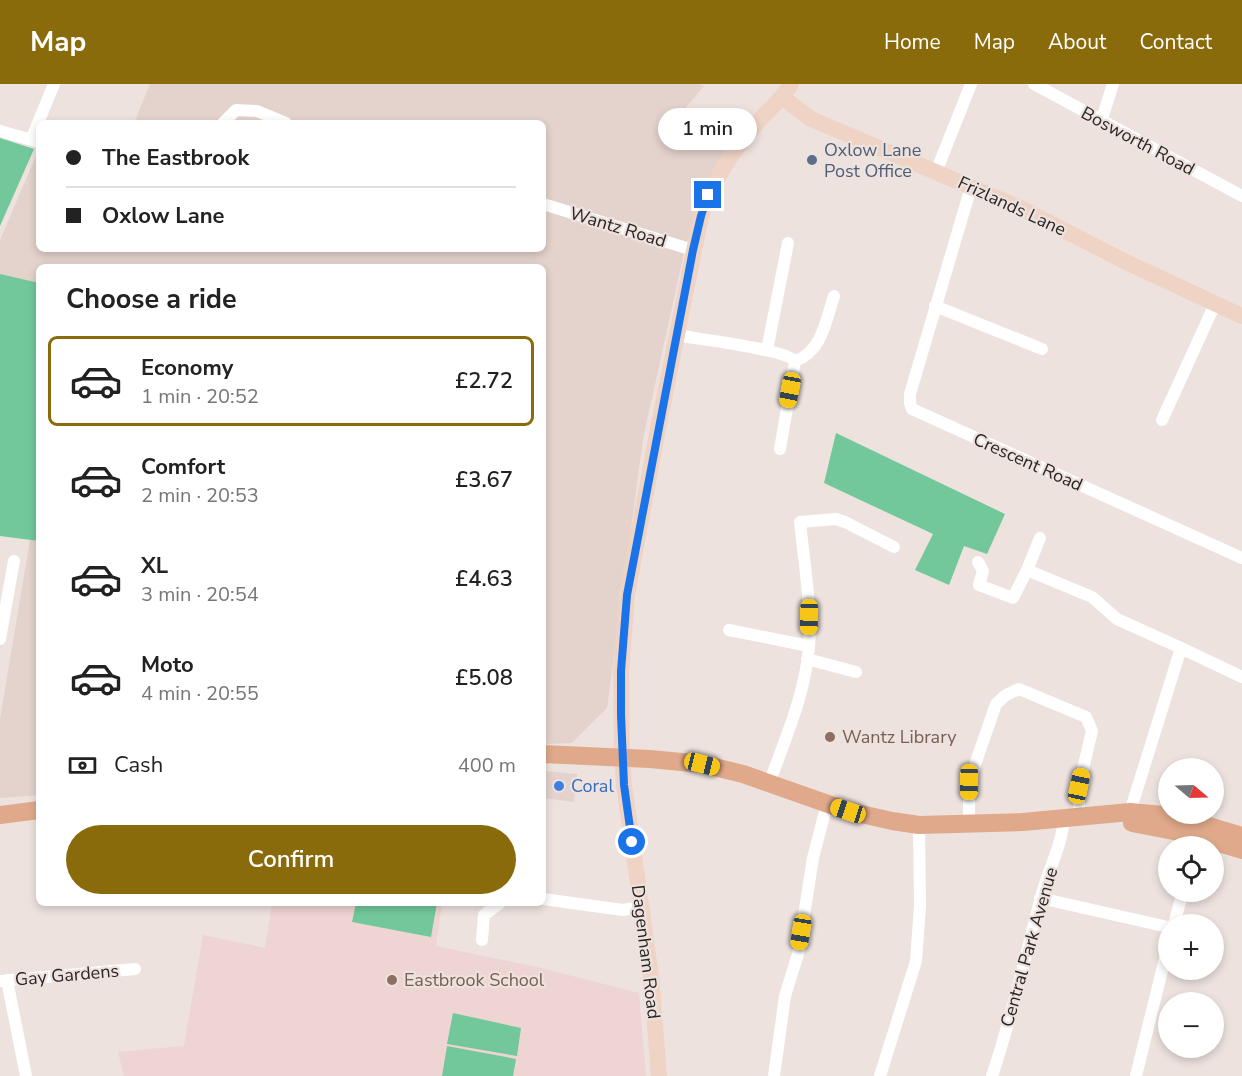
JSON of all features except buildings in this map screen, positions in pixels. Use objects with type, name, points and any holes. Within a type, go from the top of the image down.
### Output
[{"type":"main road","points":[[546,754],[622,757],[702,764],[743,774],[827,804],[881,819],[919,825],[1023,822],[1130,812],[1164,815],[1242,836]]},
{"type":"main road","points":[[0,815],[36,810]]},
{"type":"main road","points":[[1104,815],[1189,834],[1242,850]]},
{"type":"street","points":[[42,120],[54,84]]},
{"type":"street","points":[[936,172],[971,84]]},
{"type":"street","name":"Bosworth Road","points":[[1034,84],[1242,196]]},
{"type":"street","points":[[1101,122],[1113,84]]},
{"type":"street","name":"Frizlands Lane","points":[[787,91],[811,119],[1025,210],[1126,262],[1242,316]]},
{"type":"street","name":"Dagenham Road","points":[[659,1076],[651,976],[640,907],[622,757],[621,671],[627,595],[701,216],[718,176],[746,136],[787,91]]},
{"type":"street","points":[[226,120],[236,110],[257,111],[279,120]]},
{"type":"street","points":[[0,131],[35,141]]},
{"type":"street","name":"Crescent Road","points":[[972,187],[910,394],[912,409],[1242,558]]},
{"type":"street","name":"Wantz Road","points":[[546,205],[693,250]]},
{"type":"street","points":[[767,350],[788,243]]},
{"type":"street","points":[[795,360],[812,351],[822,333],[834,296]]},
{"type":"street","points":[[1162,420],[1215,304]]},
{"type":"street","points":[[935,306],[1042,349]]},
{"type":"street","points":[[676,335],[767,350],[792,357],[795,360]]},
{"type":"street","points":[[780,449],[795,360]]},
{"type":"street","points":[[769,784],[791,728],[808,652],[809,617],[800,522],[836,519],[894,547]]},
{"type":"street","points":[[978,562],[983,571],[979,585],[1013,598],[1040,538]]},
{"type":"street","points":[[0,639],[14,561]]},
{"type":"street","points":[[1027,570],[1092,597],[1117,618],[1242,677]]},
{"type":"street","points":[[729,630],[808,652],[856,672]]},
{"type":"street","points":[[1130,812],[1181,648]]},
{"type":"street","name":"Central Park Avenue","points":[[969,824],[969,782],[996,704],[1006,695],[1018,689],[1086,717],[1092,731],[1072,817],[1059,845],[1040,898],[1011,1014],[992,1076]]},
{"type":"street","points":[[774,1076],[784,996],[798,954],[813,858],[827,804]]},
{"type":"street","points":[[880,1076],[916,961],[920,906],[919,825]]},
{"type":"street","points":[[1040,898],[1158,925]]},
{"type":"street","points":[[546,900],[622,910],[640,907]]},
{"type":"street","points":[[482,940],[484,915],[496,906]]},
{"type":"street","name":"Gay Gardens","points":[[4,980],[135,969]]},
{"type":"street","points":[[4,980],[26,1076]]},
{"type":"street","points":[[1136,1076],[1160,980]]},
{"type":"shaded area","points":[[150,84],[698,84],[704,86],[672,124],[703,135],[728,153],[686,244],[643,439],[607,708],[572,743],[546,744],[546,264],[36,264],[36,285],[0,275],[0,240],[36,156],[36,252],[546,252],[546,120],[135,120]]},
{"type":"shaded area","points":[[30,540],[36,541],[36,795],[0,798],[0,719]]},
{"type":"shaded area","points":[[546,771],[577,774],[574,802],[546,798]]},
{"type":"shaded area","name":"Eastbrook School","points":[[272,906],[442,906],[436,946],[537,967],[639,993],[646,1076],[124,1076],[118,1052],[184,1046],[203,935],[265,948]]},
{"type":"green space","points":[[0,138],[34,149],[0,226]]},
{"type":"green space","points":[[0,274],[36,282],[36,541],[0,536]]},
{"type":"green space","points":[[836,433],[1005,514],[987,554],[964,546],[949,585],[915,570],[933,534],[824,483]]},
{"type":"green space","points":[[355,906],[436,906],[431,937],[352,922]]},
{"type":"green space","points":[[453,1013],[521,1028],[517,1056],[447,1044]]},
{"type":"green space","points":[[447,1046],[516,1059],[513,1076],[442,1076]]},
{"type":"place","name":"Oxlow Lane Post Office","points":[[812,160]]},
{"type":"place","name":"Wantz Library","points":[[830,737]]},
{"type":"place","name":"Coral","points":[[559,786]]},
{"type":"place","name":"Eastbrook School","points":[[392,980]]},
{"type":"route","points":[[632,842],[624,785],[621,715],[621,671],[627,595],[693,250],[708,195]]}]
